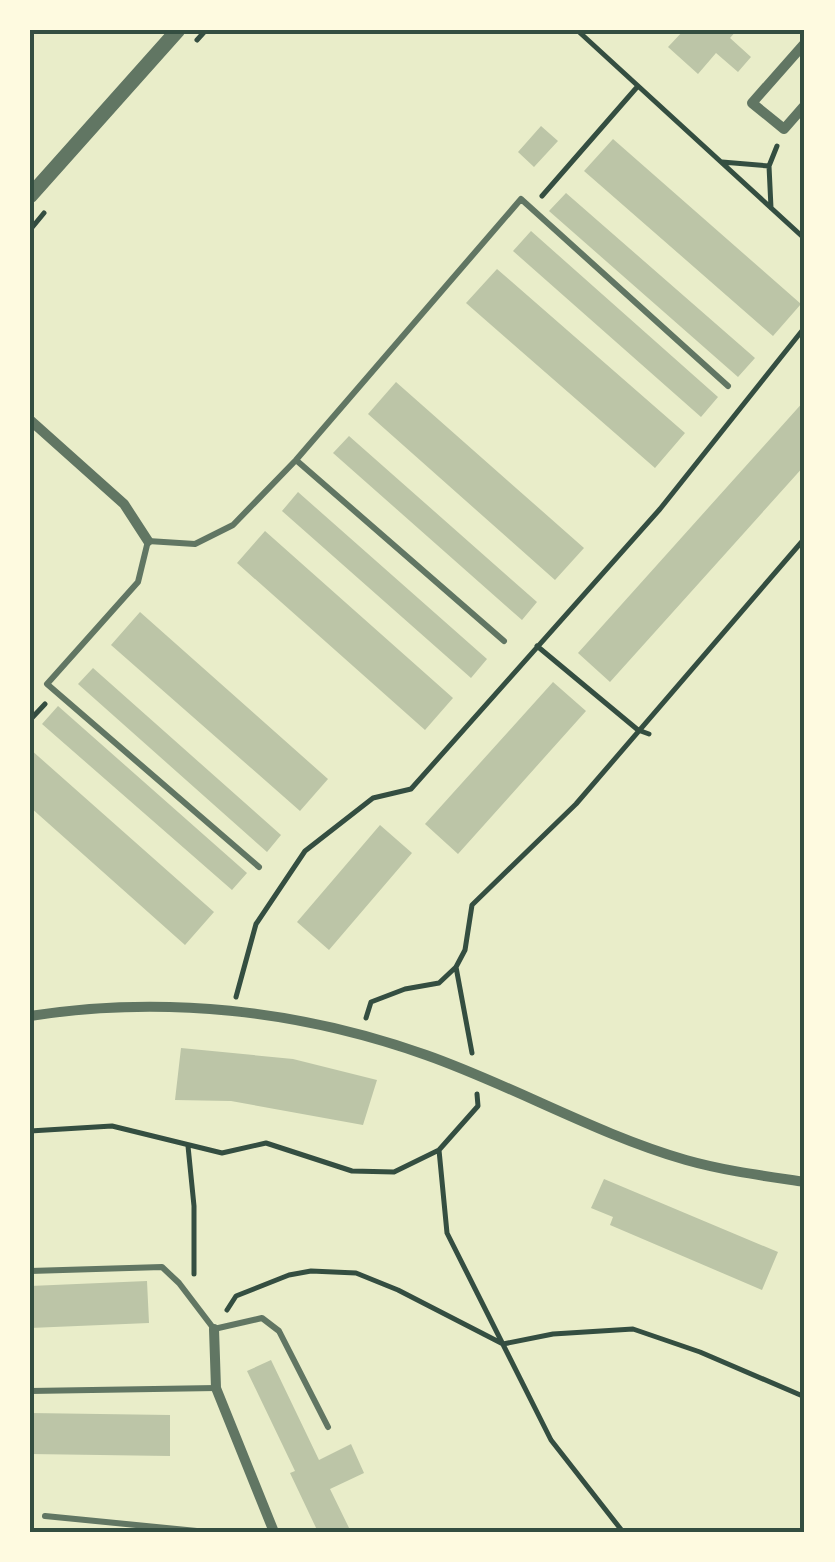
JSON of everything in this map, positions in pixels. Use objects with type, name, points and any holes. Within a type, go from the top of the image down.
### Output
[{"type":"street","points":[[30,196],[178,30]]},
{"type":"street","points":[[805,43],[752,103],[784,129],[805,106]]},
{"type":"street","points":[[30,420],[124,504],[148,541]]},
{"type":"street","points":[[30,1016],[158,1007],[233,1009],[360,1035],[427,1056],[682,1158],[727,1170],[805,1182]]},
{"type":"street","points":[[214,1329],[216,1388],[274,1532]]},
{"type":"lane","points":[[259,868],[47,684],[138,582],[148,541],[195,544],[233,525],[296,460],[521,199],[728,386]]},
{"type":"lane","points":[[296,460],[504,641]]},
{"type":"lane","points":[[30,1270],[162,1266],[214,1329],[262,1318],[279,1331],[328,1426]]},
{"type":"lane","points":[[30,1391],[216,1388]]},
{"type":"lane","points":[[45,1516],[208,1532]]},
{"type":"path","points":[[580,30],[805,240]]},
{"type":"path","points":[[532,208],[638,86]]},
{"type":"path","points":[[772,209],[769,166],[784,129]]},
{"type":"path","points":[[719,161],[769,166]]},
{"type":"path","points":[[233,1009],[256,924],[305,851],[373,798],[412,788],[660,509],[805,327]]},
{"type":"path","points":[[360,1035],[372,1002],[406,989],[439,983],[456,968],[465,950],[472,905],[576,804],[805,538]]},
{"type":"path","points":[[537,646],[638,730],[650,734]]},
{"type":"path","points":[[30,1131],[112,1126],[222,1153],[266,1144],[352,1171],[394,1172],[439,1150],[478,1106],[456,968]]},
{"type":"path","points":[[188,1146],[194,1206],[194,1302]]},
{"type":"path","points":[[439,1150],[447,1234],[551,1440],[623,1532]]},
{"type":"path","points":[[214,1329],[236,1296],[289,1275],[356,1273],[503,1344],[553,1334],[633,1329],[700,1352],[805,1397]]},
{"type":"building","points":[[684,30],[737,30],[730,38],[751,57],[738,72],[716,53],[698,74],[668,47]]},
{"type":"building","points":[[541,126],[558,141],[534,167],[518,152]]},
{"type":"building","points":[[613,139],[801,304],[773,336],[584,171]]},
{"type":"building","points":[[566,193],[755,358],[738,377],[549,211]]},
{"type":"building","points":[[531,231],[718,397],[701,417],[513,251]]},
{"type":"building","points":[[497,269],[685,433],[655,468],[466,303]]},
{"type":"building","points":[[396,382],[584,548],[555,580],[368,414]]},
{"type":"building","points":[[805,400],[805,465],[610,682],[578,653]]},
{"type":"building","points":[[349,436],[537,602],[522,620],[333,453]]},
{"type":"building","points":[[298,492],[487,659],[471,678],[282,511]]},
{"type":"building","points":[[265,531],[453,698],[425,730],[237,563]]},
{"type":"building","points":[[140,612],[328,779],[300,811],[111,645]]},
{"type":"building","points":[[93,668],[281,835],[267,852],[78,684]]},
{"type":"building","points":[[553,682],[586,711],[458,854],[425,824]]},
{"type":"building","points":[[58,706],[247,873],[232,890],[42,724]]},
{"type":"building","points":[[30,749],[214,912],[185,945],[30,807]]},
{"type":"building","points":[[380,825],[412,853],[329,950],[297,922]]},
{"type":"building","points":[[181,1048],[293,1059],[377,1080],[363,1125],[231,1101],[175,1100]]},
{"type":"building","points":[[604,1179],[778,1252],[762,1290],[610,1225],[613,1217],[591,1208]]},
{"type":"building","points":[[147,1281],[149,1323],[30,1328],[30,1286]]},
{"type":"building","points":[[271,1360],[319,1460],[351,1444],[364,1473],[330,1489],[351,1532],[318,1532],[290,1473],[295,1471],[247,1371]]},
{"type":"building","points":[[30,1413],[170,1415],[170,1456],[30,1454]]}]
